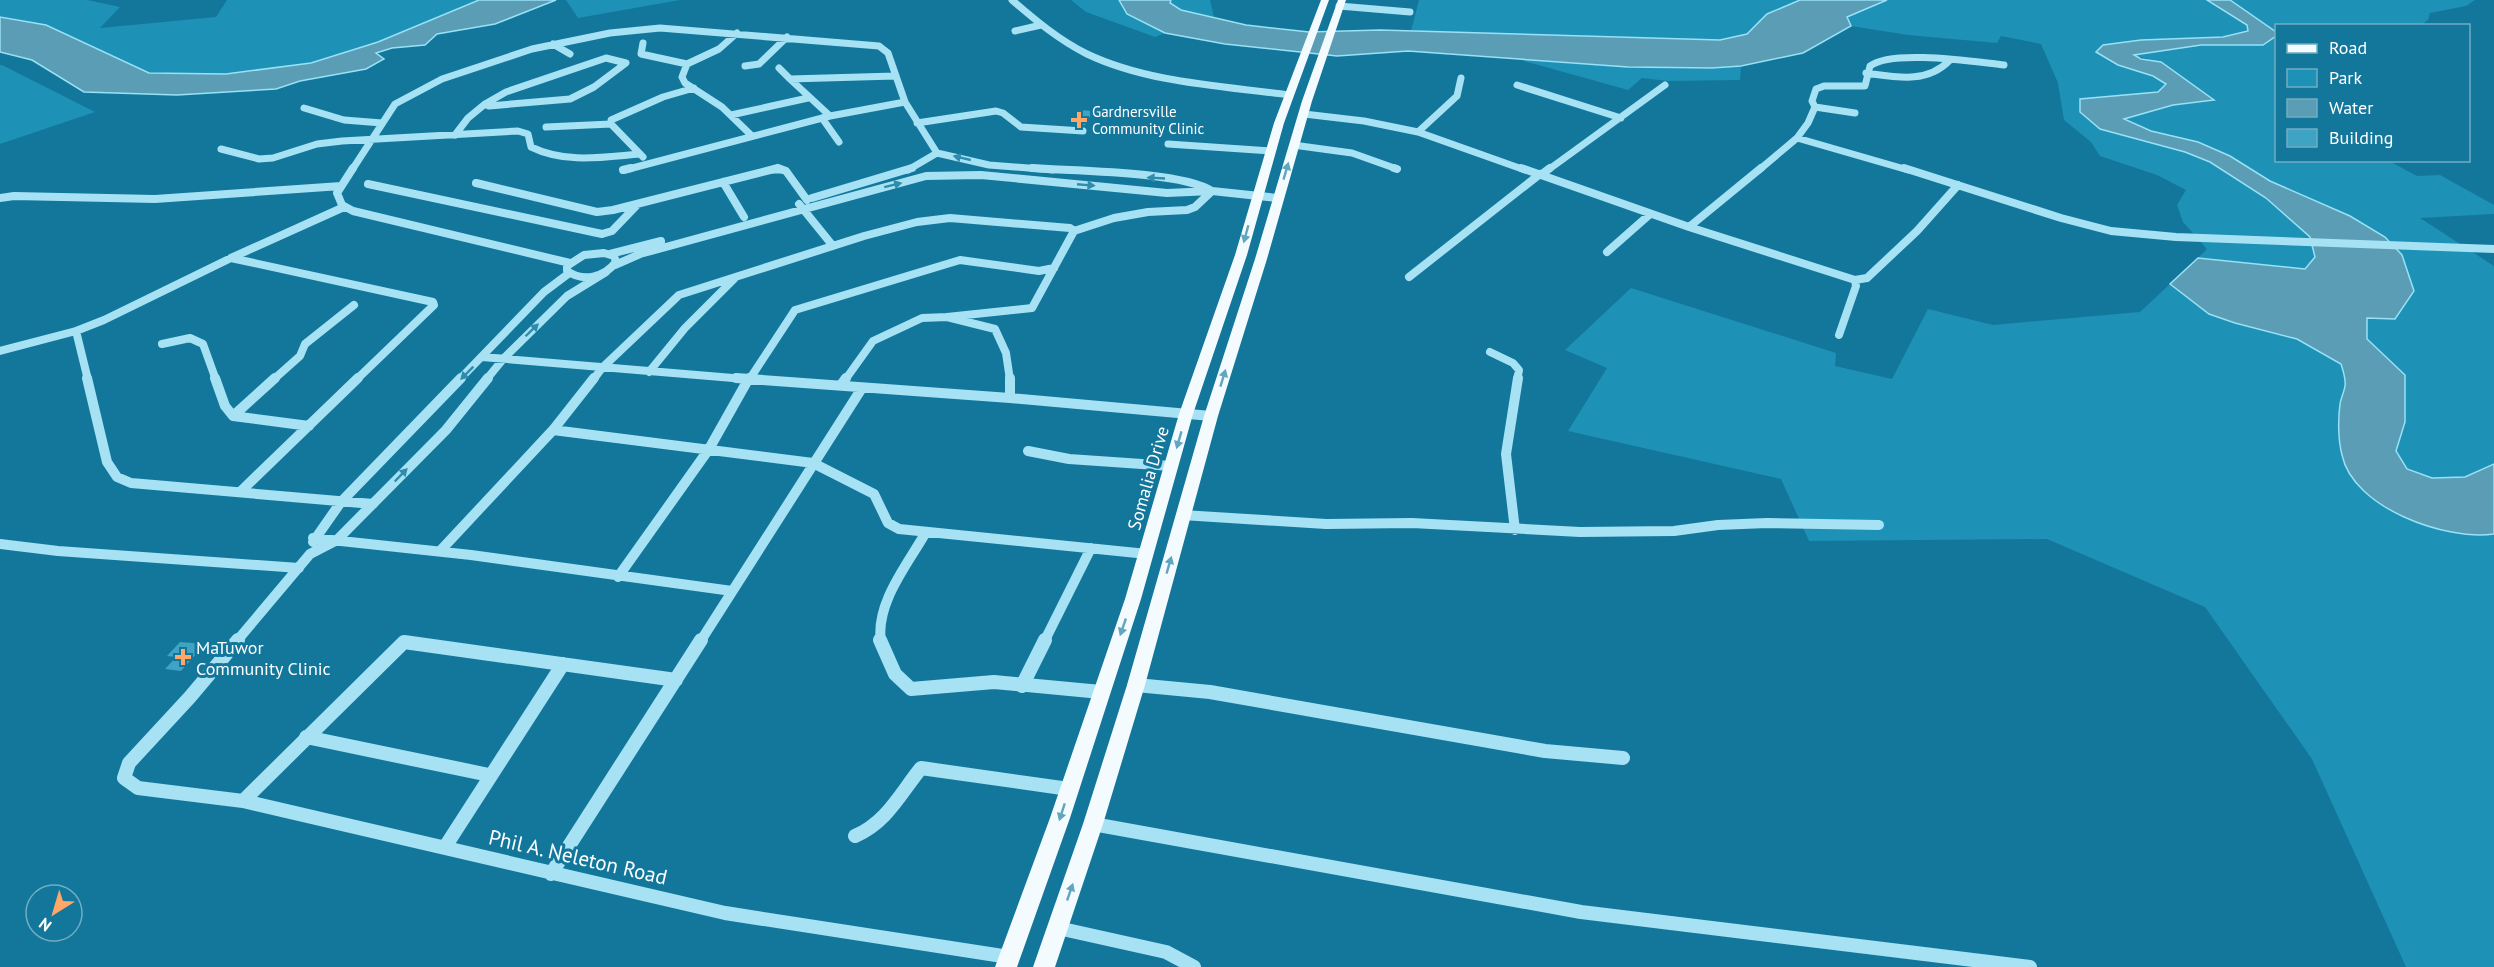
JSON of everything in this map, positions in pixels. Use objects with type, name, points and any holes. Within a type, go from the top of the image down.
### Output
[{"type":"main road","name":"Somalia Drive","points":[[1008,962],[1069,789],[1147,554],[1186,414],[1237,266],[1289,95],[1325,0]]},
{"type":"main road","points":[[1044,967],[1093,824],[1136,685],[1211,416],[1293,145],[1340,3]]},
{"type":"street","points":[[1012,0],[1041,26],[1098,59],[1123,67],[1211,84],[1289,95]]},
{"type":"street","points":[[1340,3],[1410,12]]},
{"type":"street","points":[[1015,32],[1041,26]]},
{"type":"street","points":[[937,153],[910,169],[640,254],[589,277],[569,268],[344,207],[337,199],[341,186],[395,104],[442,79],[506,57],[553,44],[645,28],[737,33],[879,46],[888,53],[905,102],[937,153],[989,165],[1118,176],[1173,178],[1203,185],[1212,190]]},
{"type":"street","points":[[485,104],[489,106],[549,99],[570,99],[594,87],[641,54],[687,64],[719,49],[737,33]]},
{"type":"street","points":[[745,66],[759,64],[787,37]]},
{"type":"street","points":[[641,54],[643,43]]},
{"type":"street","points":[[553,44],[570,54]]},
{"type":"street","points":[[455,135],[468,118],[485,104],[506,92],[598,59],[626,63]]},
{"type":"street","points":[[1689,227],[1797,138],[1809,123],[1815,107],[1812,101],[1816,89],[1824,86],[1865,86],[1866,73],[1870,65],[1885,60],[2004,65]]},
{"type":"street","points":[[1866,73],[1924,77],[1942,70],[1949,61]]},
{"type":"street","points":[[687,64],[682,77],[686,83],[731,115],[752,136]]},
{"type":"street","points":[[779,68],[826,117],[838,142]]},
{"type":"street","points":[[790,78],[895,75]]},
{"type":"street","points":[[1418,132],[1457,96],[1461,78]]},
{"type":"street","points":[[1518,85],[1621,118]]},
{"type":"street","points":[[1409,277],[1541,174],[1665,85]]},
{"type":"street","points":[[611,124],[611,120],[617,116],[663,97],[694,88]]},
{"type":"street","points":[[731,115],[808,98]]},
{"type":"street","points":[[623,170],[826,117],[905,102]]},
{"type":"street","points":[[1815,107],[1855,113]]},
{"type":"street","points":[[304,108],[344,120],[382,123]]},
{"type":"street","points":[[917,123],[996,111],[1003,113],[1021,127],[1083,131]]},
{"type":"street","points":[[1304,114],[1364,121],[1418,132],[1541,174],[1650,215],[1855,280],[1867,278],[1917,231],[1958,185]]},
{"type":"street","points":[[546,128],[611,124],[650,162]]},
{"type":"street","points":[[221,149],[259,159],[273,158],[317,144],[518,131],[528,134],[531,147],[539,152],[570,158],[640,154]]},
{"type":"street","points":[[1797,138],[1869,157],[2090,226],[2122,232],[2176,237],[2494,249]]},
{"type":"street","points":[[1168,144],[1271,152]]},
{"type":"street","points":[[1293,145],[1352,153],[1397,169]]},
{"type":"street","points":[[981,175],[989,165]]},
{"type":"street","points":[[476,183],[597,212],[639,204],[778,168],[786,171],[807,200]]},
{"type":"street","points":[[910,169],[926,176]]},
{"type":"street","points":[[310,554],[313,538],[341,502],[544,292],[569,268],[589,254],[610,254],[744,217],[926,176],[981,175],[1182,193],[1212,190],[1278,198]]},
{"type":"street","points":[[1112,188],[1118,176]]},
{"type":"street","points":[[723,182],[744,217]]},
{"type":"street","points":[[368,184],[602,234],[612,231],[639,204]]},
{"type":"street","points":[[0,198],[14,196],[117,200],[205,197],[268,190],[341,186]]},
{"type":"street","points":[[841,385],[873,341],[922,318],[947,317],[966,313],[1020,311],[1032,308],[1074,231],[1114,218],[1148,212],[1186,210],[1195,207],[1212,190]]},
{"type":"street","points":[[800,205],[833,246]]},
{"type":"street","points":[[0,351],[76,331],[344,207]]},
{"type":"street","points":[[1607,252],[1650,215]]},
{"type":"street","points":[[441,550],[553,430],[602,368],[679,295],[917,222],[950,218],[1070,228],[1074,231]]},
{"type":"street","points":[[0,544],[299,568],[310,554],[337,540],[446,430],[504,357],[567,296],[611,268],[616,259],[610,254]]},
{"type":"street","points":[[231,258],[433,302],[434,306],[240,492]]},
{"type":"street","points":[[618,577],[709,449],[749,379],[790,316],[801,307],[960,260],[1039,271],[1054,268]]},
{"type":"street","points":[[650,372],[686,328],[734,279]]},
{"type":"street","points":[[1839,335],[1856,286],[1855,280]]},
{"type":"street","points":[[232,416],[300,356],[305,344],[354,305]]},
{"type":"street","points":[[947,317],[970,321],[994,329],[1003,345],[1010,375],[1010,398]]},
{"type":"street","points":[[76,331],[107,462],[117,477],[131,483],[373,504]]},
{"type":"street","points":[[162,344],[190,338],[203,344],[225,406],[232,416],[309,426]]},
{"type":"street","points":[[1490,352],[1513,363],[1519,370],[1506,454],[1515,530]]},
{"type":"street","points":[[482,357],[1211,416]]},
{"type":"street","points":[[551,874],[862,388]]},
{"type":"street","points":[[553,430],[813,463],[874,494],[888,523],[899,530],[942,531],[1147,554]]},
{"type":"street","points":[[1028,451],[1069,459],[1171,466]]},
{"type":"street","points":[[1182,515],[1293,523],[1388,525],[1412,523],[1515,530],[1674,531],[1718,525],[1767,523],[1879,525]]},
{"type":"street","points":[[926,532],[882,616],[880,639],[894,675],[903,684],[911,689],[994,682],[1101,692]]},
{"type":"street","points":[[313,538],[441,550],[618,577],[732,591]]},
{"type":"street","points":[[1022,686],[1091,548]]},
{"type":"street","name":"Phil A. Neleton Road","points":[[299,568],[190,697],[129,763],[124,778],[138,788],[243,801],[725,913],[1008,962]]},
{"type":"street","points":[[243,801],[404,642],[676,680]]},
{"type":"street","points":[[445,847],[489,775],[563,664]]},
{"type":"street","points":[[1136,685],[1210,692],[1545,751],[1623,758]]},
{"type":"street","points":[[306,737],[489,775]]},
{"type":"street","points":[[855,836],[869,831],[888,814],[921,768],[1069,789]]},
{"type":"street","points":[[1093,824],[1581,912],[2030,967]]},
{"type":"street","points":[[1058,928],[1166,952],[1194,967]]},
{"type":"green space","points":[[0,0],[87,0],[120,7],[100,28],[216,17],[227,0],[479,0],[378,42],[311,63],[226,74],[149,73],[46,25],[0,16]]},
{"type":"green space","points":[[566,0],[680,0],[578,18]]},
{"type":"green space","points":[[1071,0],[1119,0],[1127,14],[1165,33],[1155,37],[1086,12]]},
{"type":"green space","points":[[1171,0],[1210,0],[1214,17],[1181,10],[1170,3]]},
{"type":"green space","points":[[1419,0],[1800,0],[1767,14],[1747,34],[1720,40],[1411,31]]},
{"type":"green space","points":[[1887,0],[2207,0],[2247,25],[2248,31],[2223,37],[2141,40],[2103,45],[2096,52],[2166,84],[2159,92],[2080,99],[2100,129],[2185,152],[2210,162],[2266,198],[2311,237],[2315,257],[2305,269],[2198,258],[2207,249],[2183,222],[2177,205],[2186,190],[2157,175],[2100,156],[2091,142],[2064,120],[2058,83],[2041,44],[2001,36],[1997,43],[1908,35],[1851,26],[1846,17]]},
{"type":"green space","points":[[2230,0],[2475,0],[2466,6],[2430,13],[2428,20],[2422,24],[2275,24],[2275,31]]},
{"type":"green space","points":[[2275,37],[2275,162],[2391,162],[2417,176],[2440,175],[2494,205],[2494,214],[2420,218],[2494,266],[2494,464],[2465,477],[2432,478],[2407,469],[2396,451],[2405,422],[2367,339],[2367,318],[2350,216],[2270,181],[2230,156],[2198,142],[2151,131],[2123,119],[2173,105],[2213,100],[2161,62],[2132,55],[2201,45],[2263,45]]},
{"type":"green space","points":[[1517,59],[1657,68],[1741,66],[1740,80],[1668,81],[1642,78],[1628,90]]},
{"type":"green space","points":[[0,65],[2,65],[95,112],[0,144]]},
{"type":"green space","points":[[2170,284],[2209,314],[2297,339],[2341,364],[2345,383],[2339,416],[2342,455],[2350,474],[2364,491],[2382,505],[2428,526],[2474,535],[2494,534],[2494,967],[2406,967],[2312,759],[2205,607],[2047,539],[1809,541],[1781,479],[1568,431],[1607,368],[1565,350],[1631,288],[1836,353],[1835,366],[1892,379],[1928,309],[1993,325],[2140,312]]},
{"type":"water","points":[[479,0],[556,0],[495,24],[437,34],[425,45],[392,48],[376,53],[384,59],[366,69],[300,81],[276,89],[177,95],[84,92],[32,60],[0,52],[0,17],[46,25],[149,73],[226,74],[311,63],[378,42]]},
{"type":"water","points":[[1119,0],[1171,0],[1170,3],[1181,10],[1246,25],[1309,32],[1380,30],[1720,40],[1747,34],[1767,14],[1800,0],[1887,0],[1847,17],[1851,26],[1803,53],[1741,66],[1712,68],[1628,67],[1408,51],[1337,56],[1225,44],[1165,33],[1127,14]]},
{"type":"water","points":[[2207,0],[2230,0],[2275,31],[2275,37],[2263,45],[2201,45],[2134,55],[2141,59],[2161,62],[2214,100],[2173,105],[2124,119],[2151,131],[2198,142],[2230,156],[2270,181],[2350,216],[2385,237],[2402,255],[2414,291],[2395,319],[2367,318],[2367,339],[2405,375],[2405,422],[2396,451],[2407,469],[2432,478],[2465,477],[2494,464],[2494,534],[2474,535],[2428,526],[2382,505],[2364,491],[2350,474],[2342,455],[2339,416],[2345,383],[2341,364],[2297,339],[2209,314],[2170,284],[2198,258],[2305,269],[2315,257],[2310,237],[2266,198],[2210,162],[2185,152],[2100,129],[2080,112],[2080,99],[2158,92],[2166,84],[2153,76],[2118,65],[2096,52],[2103,45],[2141,40],[2223,37],[2248,31],[2247,25]]},
{"type":"building","name":"Gardnersville Community Clinic","points":[[1079,110],[1093,111],[1085,125],[1070,124]]},
{"type":"building","name":"MaTuwor Community Clinic","points":[[180,642],[205,644],[181,671],[165,669],[176,657],[167,656]]},
{"type":"place","name":"Gardnersville Community Clinic","points":[[1079,120]]},
{"type":"place","name":"MaTuwor Community Clinic","points":[[183,657]]}]
